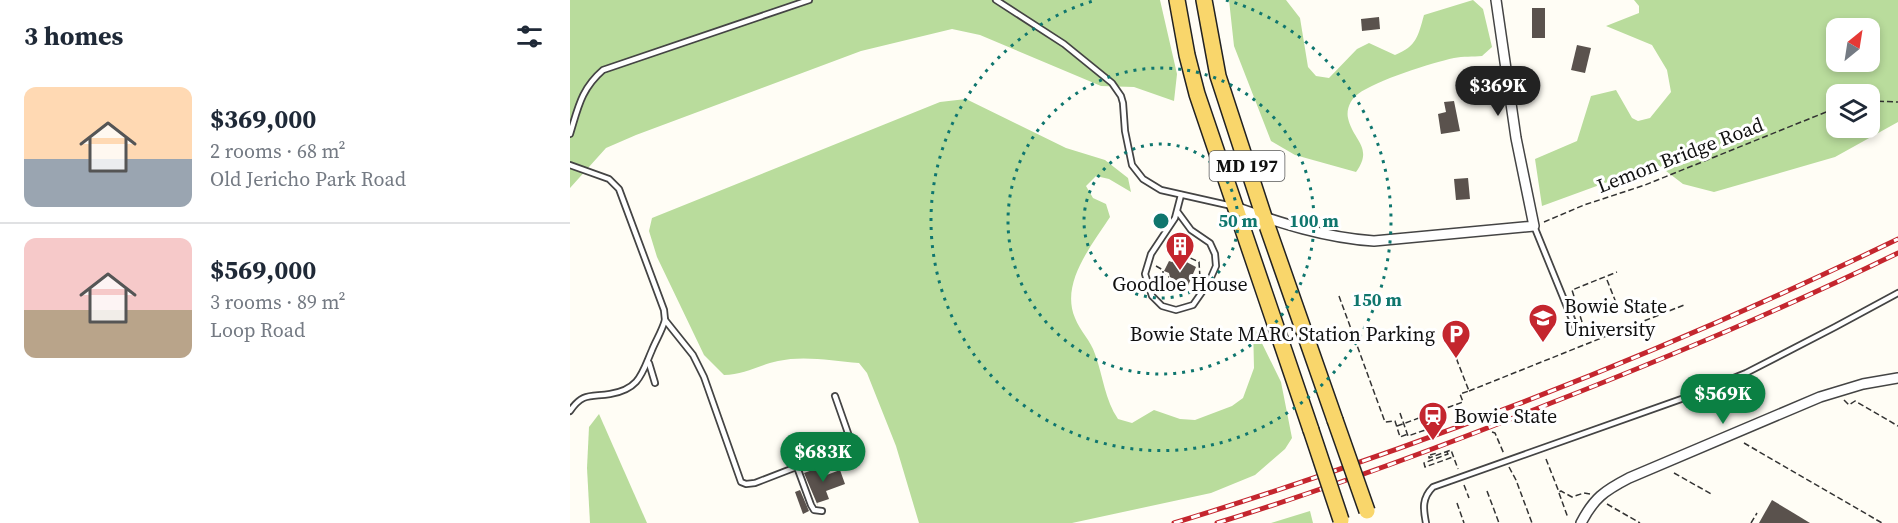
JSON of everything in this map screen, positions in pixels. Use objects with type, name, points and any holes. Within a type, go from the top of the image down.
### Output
[{"type":"main road","name":"MD 197","points":[[1177,0],[1197,94],[1341,521]]},
{"type":"main road","name":"MD 197","points":[[1204,0],[1218,76],[1264,217],[1369,517]]},
{"type":"street","points":[[1235,207],[1340,238],[1374,241],[1534,226],[1516,138],[1496,0]]},
{"type":"street","points":[[1581,523],[1593,502],[1602,493],[1629,478],[1820,397],[1863,384],[1898,378]]},
{"type":"lane","points":[[570,135],[582,93],[603,70],[809,0]]},
{"type":"lane","points":[[996,0],[1064,44],[1105,75],[1121,96],[1128,148],[1136,172],[1161,190],[1235,207]]},
{"type":"lane","points":[[570,165],[609,179],[619,189],[664,310],[665,320],[640,378],[629,387],[612,394],[585,397],[570,411]]},
{"type":"lane","points":[[1177,212],[1191,230],[1210,243],[1215,254],[1216,266],[1209,282],[1193,305],[1176,310],[1162,306],[1152,296],[1144,274],[1147,262],[1157,243],[1175,218],[1181,195]]},
{"type":"lane","points":[[1534,226],[1579,336]]},
{"type":"lane","points":[[1426,523],[1423,508],[1426,494],[1433,487],[1687,397],[1746,373],[1898,292]]},
{"type":"lane","points":[[665,320],[685,344],[699,367],[741,482],[755,483],[848,447],[849,436],[835,396]]},
{"type":"lane","points":[[649,361],[655,383]]},
{"type":"lane","points":[[797,467],[811,505],[814,510],[822,511]]},
{"type":"path","points":[[1880,101],[1898,102]]},
{"type":"path","name":"Lemon Bridge Road","points":[[1534,226],[1584,205],[1665,177],[1826,112]]},
{"type":"path","points":[[1157,243],[1199,262],[1200,278],[1209,282]]},
{"type":"path","points":[[1147,262],[1163,270],[1163,274],[1169,277]]},
{"type":"path","points":[[1581,327],[1582,320],[1572,290],[1617,272]]},
{"type":"path","points":[[1607,280],[1617,305]]},
{"type":"path","points":[[1338,296],[1385,422],[1392,420],[1400,437],[1428,429]]},
{"type":"path","points":[[1396,426],[1463,402],[1460,394],[1684,305]]},
{"type":"path","points":[[1458,326],[1446,332],[1469,391]]},
{"type":"path","points":[[1579,336],[1583,346]]},
{"type":"path","points":[[1845,398],[1846,404],[1850,405],[1855,401],[1898,426]]},
{"type":"path","points":[[1400,412],[1407,434]]},
{"type":"path","points":[[1744,443],[1882,523]]},
{"type":"path","points":[[1437,453],[1428,456],[1429,458],[1451,450],[1452,453]]},
{"type":"path","points":[[1447,451],[1448,454],[1424,463],[1425,467],[1453,457]]},
{"type":"path","points":[[1674,473],[1713,495]]},
{"type":"path","points":[[1516,480],[1532,523]]},
{"type":"path","points":[[1487,491],[1499,523]]},
{"type":"path","points":[[1559,492],[1568,518]]},
{"type":"path","points":[[1457,503],[1464,523]]},
{"type":"path","points":[[1751,523],[1757,513]]},
{"type":"green space","points":[[570,0],[1160,0],[1177,74],[1174,101],[1134,87],[1101,86],[980,35],[952,29],[861,51],[636,135],[606,148],[570,188]]},
{"type":"green space","points":[[1229,0],[1286,0],[1300,18],[1308,67],[1316,76],[1329,78],[1357,49],[1369,43],[1395,55],[1402,52],[1416,40],[1424,15],[1473,0],[1483,9],[1492,47],[1482,56],[1454,58],[1404,73],[1378,83],[1355,96],[1350,104],[1348,115],[1363,150],[1361,163],[1356,172],[1295,155],[1271,141],[1234,46]]},
{"type":"green space","points":[[1634,0],[1898,0],[1898,122],[1880,132],[1880,84],[1826,84],[1826,138],[1869,138],[1835,157],[1714,192],[1683,184],[1657,164],[1542,206],[1535,159],[1577,141],[1591,96],[1616,90],[1632,118],[1638,121],[1650,118],[1671,92],[1667,70],[1652,45],[1606,26],[1639,13],[1639,6]]},
{"type":"green space","points":[[966,99],[1066,148],[1105,160],[1128,178],[1131,192],[1109,179],[1096,176],[1086,186],[1093,198],[1106,204],[1110,217],[1080,265],[1072,291],[1071,305],[1075,318],[1093,349],[1107,396],[1118,419],[1132,423],[1154,410],[1180,419],[1195,420],[1232,406],[1243,398],[1254,368],[1253,325],[1281,382],[1292,438],[1285,449],[1255,475],[1211,493],[1072,523],[919,523],[896,446],[867,373],[859,363],[798,358],[724,375],[704,355],[657,257],[649,231],[652,218],[940,102]]},
{"type":"green space","points":[[599,414],[647,523],[590,523],[587,468],[589,427]]},
{"type":"green space","points":[[1310,511],[1313,523],[1271,523]]},
{"type":"building","points":[[1532,8],[1545,8],[1545,38],[1532,38]]},
{"type":"building","points":[[1379,17],[1380,29],[1362,31],[1361,19]]},
{"type":"building","points":[[1577,45],[1591,48],[1585,73],[1571,70]]},
{"type":"building","points":[[1454,101],[1460,131],[1441,134],[1438,114],[1446,112],[1444,102]]},
{"type":"building","points":[[1468,178],[1470,199],[1456,200],[1454,179]]},
{"type":"building","name":"Goodloe House","points":[[1177,257],[1196,267],[1187,288],[1173,281],[1169,273],[1164,271],[1169,261],[1172,262]]},
{"type":"building","points":[[818,468],[821,477],[840,470],[845,484],[826,491],[829,499],[817,503],[818,506],[804,473]]},
{"type":"building","points":[[800,490],[809,511],[803,514],[795,492]]},
{"type":"building","points":[[1772,500],[1810,523],[1759,523]]},
{"type":"railway","points":[[1174,523],[1267,494],[1451,430],[1542,395],[1721,320],[1898,239]]},
{"type":"railway","points":[[1217,523],[1385,466],[1595,386],[1770,313],[1898,253]]},
{"type":"place","name":"Goodloe House","points":[[1180,272]]},
{"type":"place","name":"Bowie State University","points":[[1543,344]]},
{"type":"place","name":"Bowie State MARC Station Parking","points":[[1456,360]]},
{"type":"place","name":"Bowie State","points":[[1433,442]]}]
